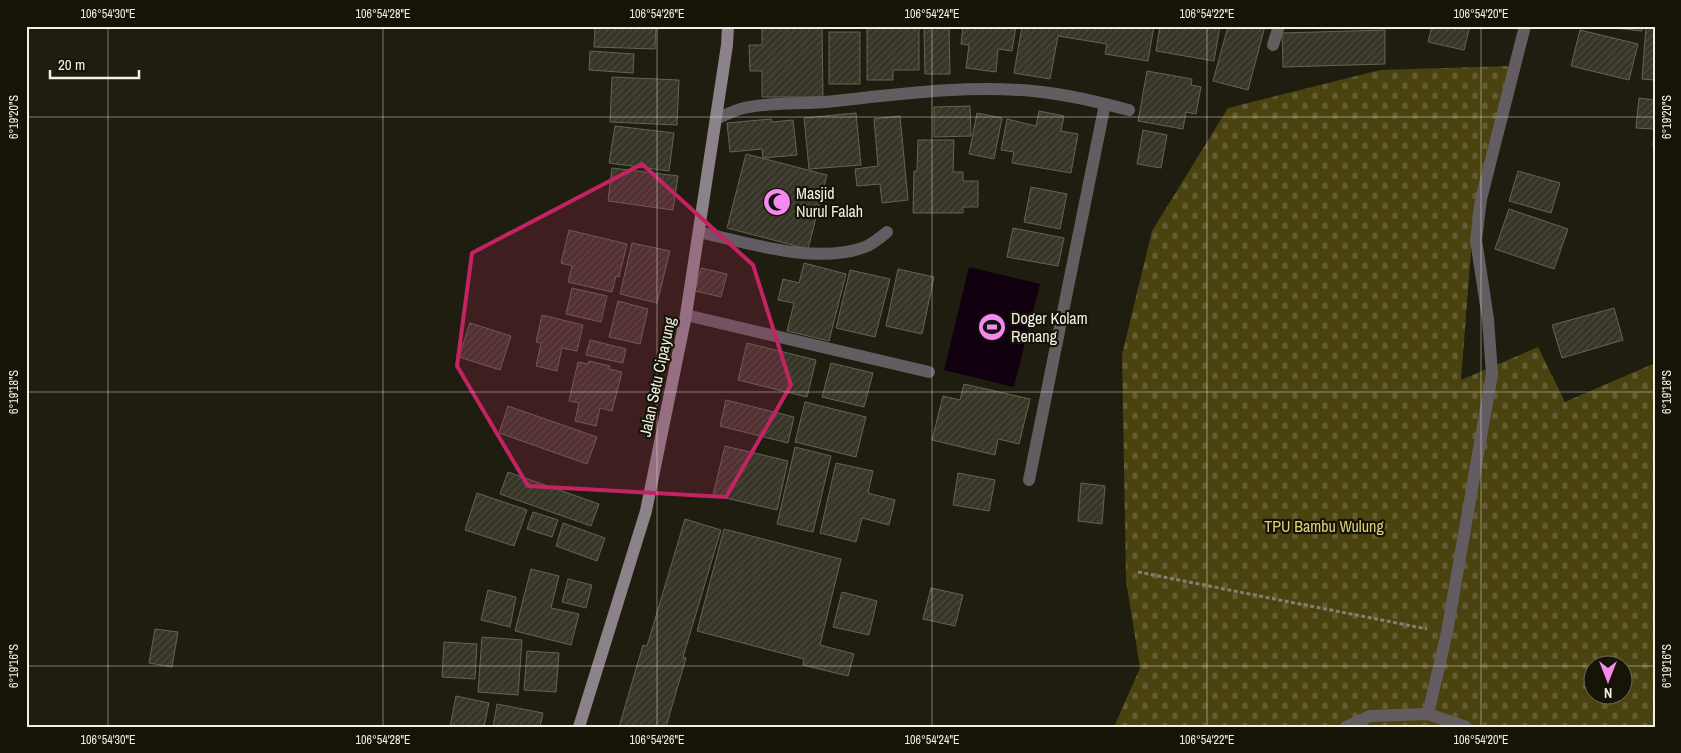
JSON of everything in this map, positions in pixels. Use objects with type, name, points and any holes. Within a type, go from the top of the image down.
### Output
[{"type":"street","name":"Jalan Setu Cipayung","points":[[579,727],[646,511],[686,315],[727,45],[728,26]]},
{"type":"street","points":[[1273,46],[1279,26]]},
{"type":"street","points":[[1428,714],[1447,632],[1492,374],[1488,319],[1476,240],[1481,199],[1526,26]]},
{"type":"street","points":[[716,119],[743,108],[767,105],[834,101],[914,92],[974,89],[1033,91],[1078,97],[1130,110]]},
{"type":"street","points":[[1029,480],[1105,104]]},
{"type":"street","points":[[699,232],[799,254],[850,252],[868,247],[887,232]]},
{"type":"street","points":[[686,315],[929,372]]},
{"type":"street","points":[[1346,727],[1370,716],[1428,714],[1466,727]]},
{"type":"path","points":[[1138,572],[1447,632]]},
{"type":"highlighted area","points":[[642,164],[753,265],[791,385],[726,497],[528,486],[457,366],[472,253]]},
{"type":"green space","name":"TPU Bambu Wulung","points":[[1510,66],[1473,227],[1461,380],[1538,347],[1565,402],[1655,363],[1655,727],[1114,727],[1140,668],[1126,580],[1122,355],[1152,231],[1228,108],[1380,70]]},
{"type":"shaded area","name":"Doger Kolam Renang","points":[[969,267],[1040,284],[1014,387],[944,370]]},
{"type":"building","points":[[595,26],[656,26],[655,49],[594,47]]},
{"type":"building","points":[[867,26],[919,26],[919,70],[893,70],[893,80],[867,80]]},
{"type":"building","points":[[963,26],[1016,26],[1012,51],[998,49],[996,72],[966,68],[969,45],[961,44]]},
{"type":"building","points":[[1022,26],[1154,26],[1148,61],[1105,54],[1107,44],[1058,36],[1050,79],[1014,73]]},
{"type":"building","points":[[1160,26],[1220,26],[1214,61],[1156,51]]},
{"type":"building","points":[[1228,26],[1265,26],[1248,90],[1213,81]]},
{"type":"building","points":[[1432,26],[1470,26],[1464,50],[1428,42]]},
{"type":"building","points":[[1598,26],[1642,26],[1642,31]]},
{"type":"building","points":[[1646,26],[1655,26],[1655,80],[1642,79]]},
{"type":"building","points":[[762,27],[822,27],[823,97],[762,97],[762,71],[750,71],[749,45],[762,45]]},
{"type":"building","points":[[924,27],[949,27],[950,74],[925,74]]},
{"type":"building","points":[[1385,30],[1385,64],[1283,67],[1282,33]]},
{"type":"building","points":[[1580,30],[1638,44],[1629,80],[1571,66]]},
{"type":"building","points":[[829,32],[860,32],[860,84],[829,84]]},
{"type":"building","points":[[590,51],[634,54],[633,73],[589,70]]},
{"type":"building","points":[[1147,71],[1192,79],[1191,85],[1201,87],[1196,114],[1186,112],[1183,129],[1138,121]]},
{"type":"building","points":[[612,77],[679,80],[677,125],[610,122]]},
{"type":"building","points":[[1639,98],[1655,100],[1655,146],[1653,146],[1654,129],[1636,128]]},
{"type":"building","points":[[970,106],[971,136],[934,137],[934,107]]},
{"type":"building","points":[[1039,111],[1064,116],[1061,131],[1078,134],[1071,173],[1012,163],[1014,152],[1001,150],[1007,119],[1036,126]]},
{"type":"building","points":[[856,113],[861,165],[809,169],[804,118]]},
{"type":"building","points":[[977,113],[1002,118],[994,159],[969,154]]},
{"type":"building","points":[[900,116],[908,200],[882,203],[880,184],[857,186],[855,169],[878,166],[874,119]]},
{"type":"building","points":[[771,119],[772,122],[793,120],[797,155],[763,158],[762,149],[730,152],[727,123]]},
{"type":"building","points":[[615,126],[674,133],[669,171],[609,163]]},
{"type":"building","points":[[1143,130],[1167,135],[1161,168],[1137,164]]},
{"type":"building","points":[[918,140],[954,140],[953,172],[963,172],[963,181],[978,181],[978,207],[963,207],[963,213],[913,213],[914,171],[917,171]]},
{"type":"building","name":"Masjid Nurul Falah","points":[[746,154],[827,175],[808,249],[727,228]]},
{"type":"building","points":[[612,168],[678,176],[673,210],[608,201]]},
{"type":"building","points":[[1518,171],[1560,183],[1551,213],[1509,201]]},
{"type":"building","points":[[1031,187],[1067,194],[1060,229],[1024,222]]},
{"type":"building","points":[[1509,209],[1568,229],[1554,269],[1495,249]]},
{"type":"building","points":[[1013,228],[1064,238],[1058,266],[1007,257]]},
{"type":"building","points":[[569,230],[627,244],[619,277],[616,276],[612,292],[568,282],[572,266],[561,263]]},
{"type":"building","points":[[632,243],[670,251],[657,303],[620,294]]},
{"type":"building","points":[[804,263],[846,274],[829,341],[787,331],[794,303],[778,300],[783,279],[799,283]]},
{"type":"building","points":[[701,268],[727,274],[721,297],[695,291]]},
{"type":"building","points":[[898,269],[934,277],[922,334],[886,326]]},
{"type":"building","points":[[850,270],[890,279],[875,337],[836,328]]},
{"type":"building","points":[[572,288],[607,296],[601,322],[566,314]]},
{"type":"building","points":[[618,301],[648,309],[640,344],[609,337]]},
{"type":"building","points":[[1614,308],[1623,340],[1562,358],[1552,325]]},
{"type":"building","points":[[542,315],[583,325],[577,351],[562,348],[557,371],[536,366],[541,343],[536,342]]},
{"type":"building","points":[[470,323],[511,336],[500,370],[459,357]]},
{"type":"building","points":[[590,340],[626,349],[623,363],[586,355]]},
{"type":"building","points":[[747,343],[816,360],[807,397],[738,380]]},
{"type":"building","points":[[589,361],[610,366],[609,369],[622,372],[612,411],[600,408],[596,426],[575,421],[579,403],[569,401],[578,362],[588,364]]},
{"type":"building","points":[[831,363],[873,373],[864,407],[822,397]]},
{"type":"building","points":[[964,384],[1030,399],[1019,444],[998,439],[995,455],[932,440],[943,396],[960,400]]},
{"type":"building","points":[[726,400],[794,417],[788,443],[720,426]]},
{"type":"building","points":[[805,402],[866,417],[856,457],[795,442]]},
{"type":"building","points":[[508,406],[597,437],[587,464],[499,433]]},
{"type":"building","points":[[725,446],[788,461],[777,510],[713,495]]},
{"type":"building","points":[[795,447],[831,456],[813,532],[777,524]]},
{"type":"building","points":[[836,463],[873,471],[868,493],[895,500],[889,525],[862,518],[856,542],[820,533]]},
{"type":"building","points":[[508,472],[599,504],[591,526],[500,494]]},
{"type":"building","points":[[958,473],[995,480],[989,511],[953,505]]},
{"type":"building","points":[[1081,483],[1105,486],[1102,524],[1078,521]]},
{"type":"building","points":[[477,493],[527,510],[514,546],[465,530]]},
{"type":"building","points":[[533,512],[558,520],[552,537],[527,529]]},
{"type":"building","points":[[685,519],[721,530],[683,657],[686,658],[666,727],[619,727],[643,645],[647,646]]},
{"type":"building","points":[[563,523],[605,538],[597,561],[556,546]]},
{"type":"building","points":[[724,529],[841,559],[820,645],[854,654],[848,676],[803,665],[804,659],[697,631]]},
{"type":"building","points":[[531,569],[559,576],[551,608],[579,614],[571,645],[515,631]]},
{"type":"building","points":[[568,579],[592,585],[586,608],[562,602]]},
{"type":"building","points":[[931,588],[963,595],[955,626],[923,619]]},
{"type":"building","points":[[488,590],[516,597],[510,627],[481,620]]},
{"type":"building","points":[[842,592],[877,601],[869,635],[833,627]]},
{"type":"building","points":[[155,629],[178,632],[172,667],[149,663]]},
{"type":"building","points":[[482,637],[522,640],[518,695],[478,692]]},
{"type":"building","points":[[444,642],[477,644],[475,679],[442,677]]},
{"type":"building","points":[[527,651],[559,653],[556,692],[524,690]]},
{"type":"building","points":[[456,696],[489,703],[484,727],[450,727]]},
{"type":"building","points":[[497,704],[543,713],[540,727],[493,727]]},
{"type":"place","name":"Masjid Nurul Falah","points":[[777,202]]},
{"type":"place","name":"Doger Kolam Renang","points":[[992,327]]}]
